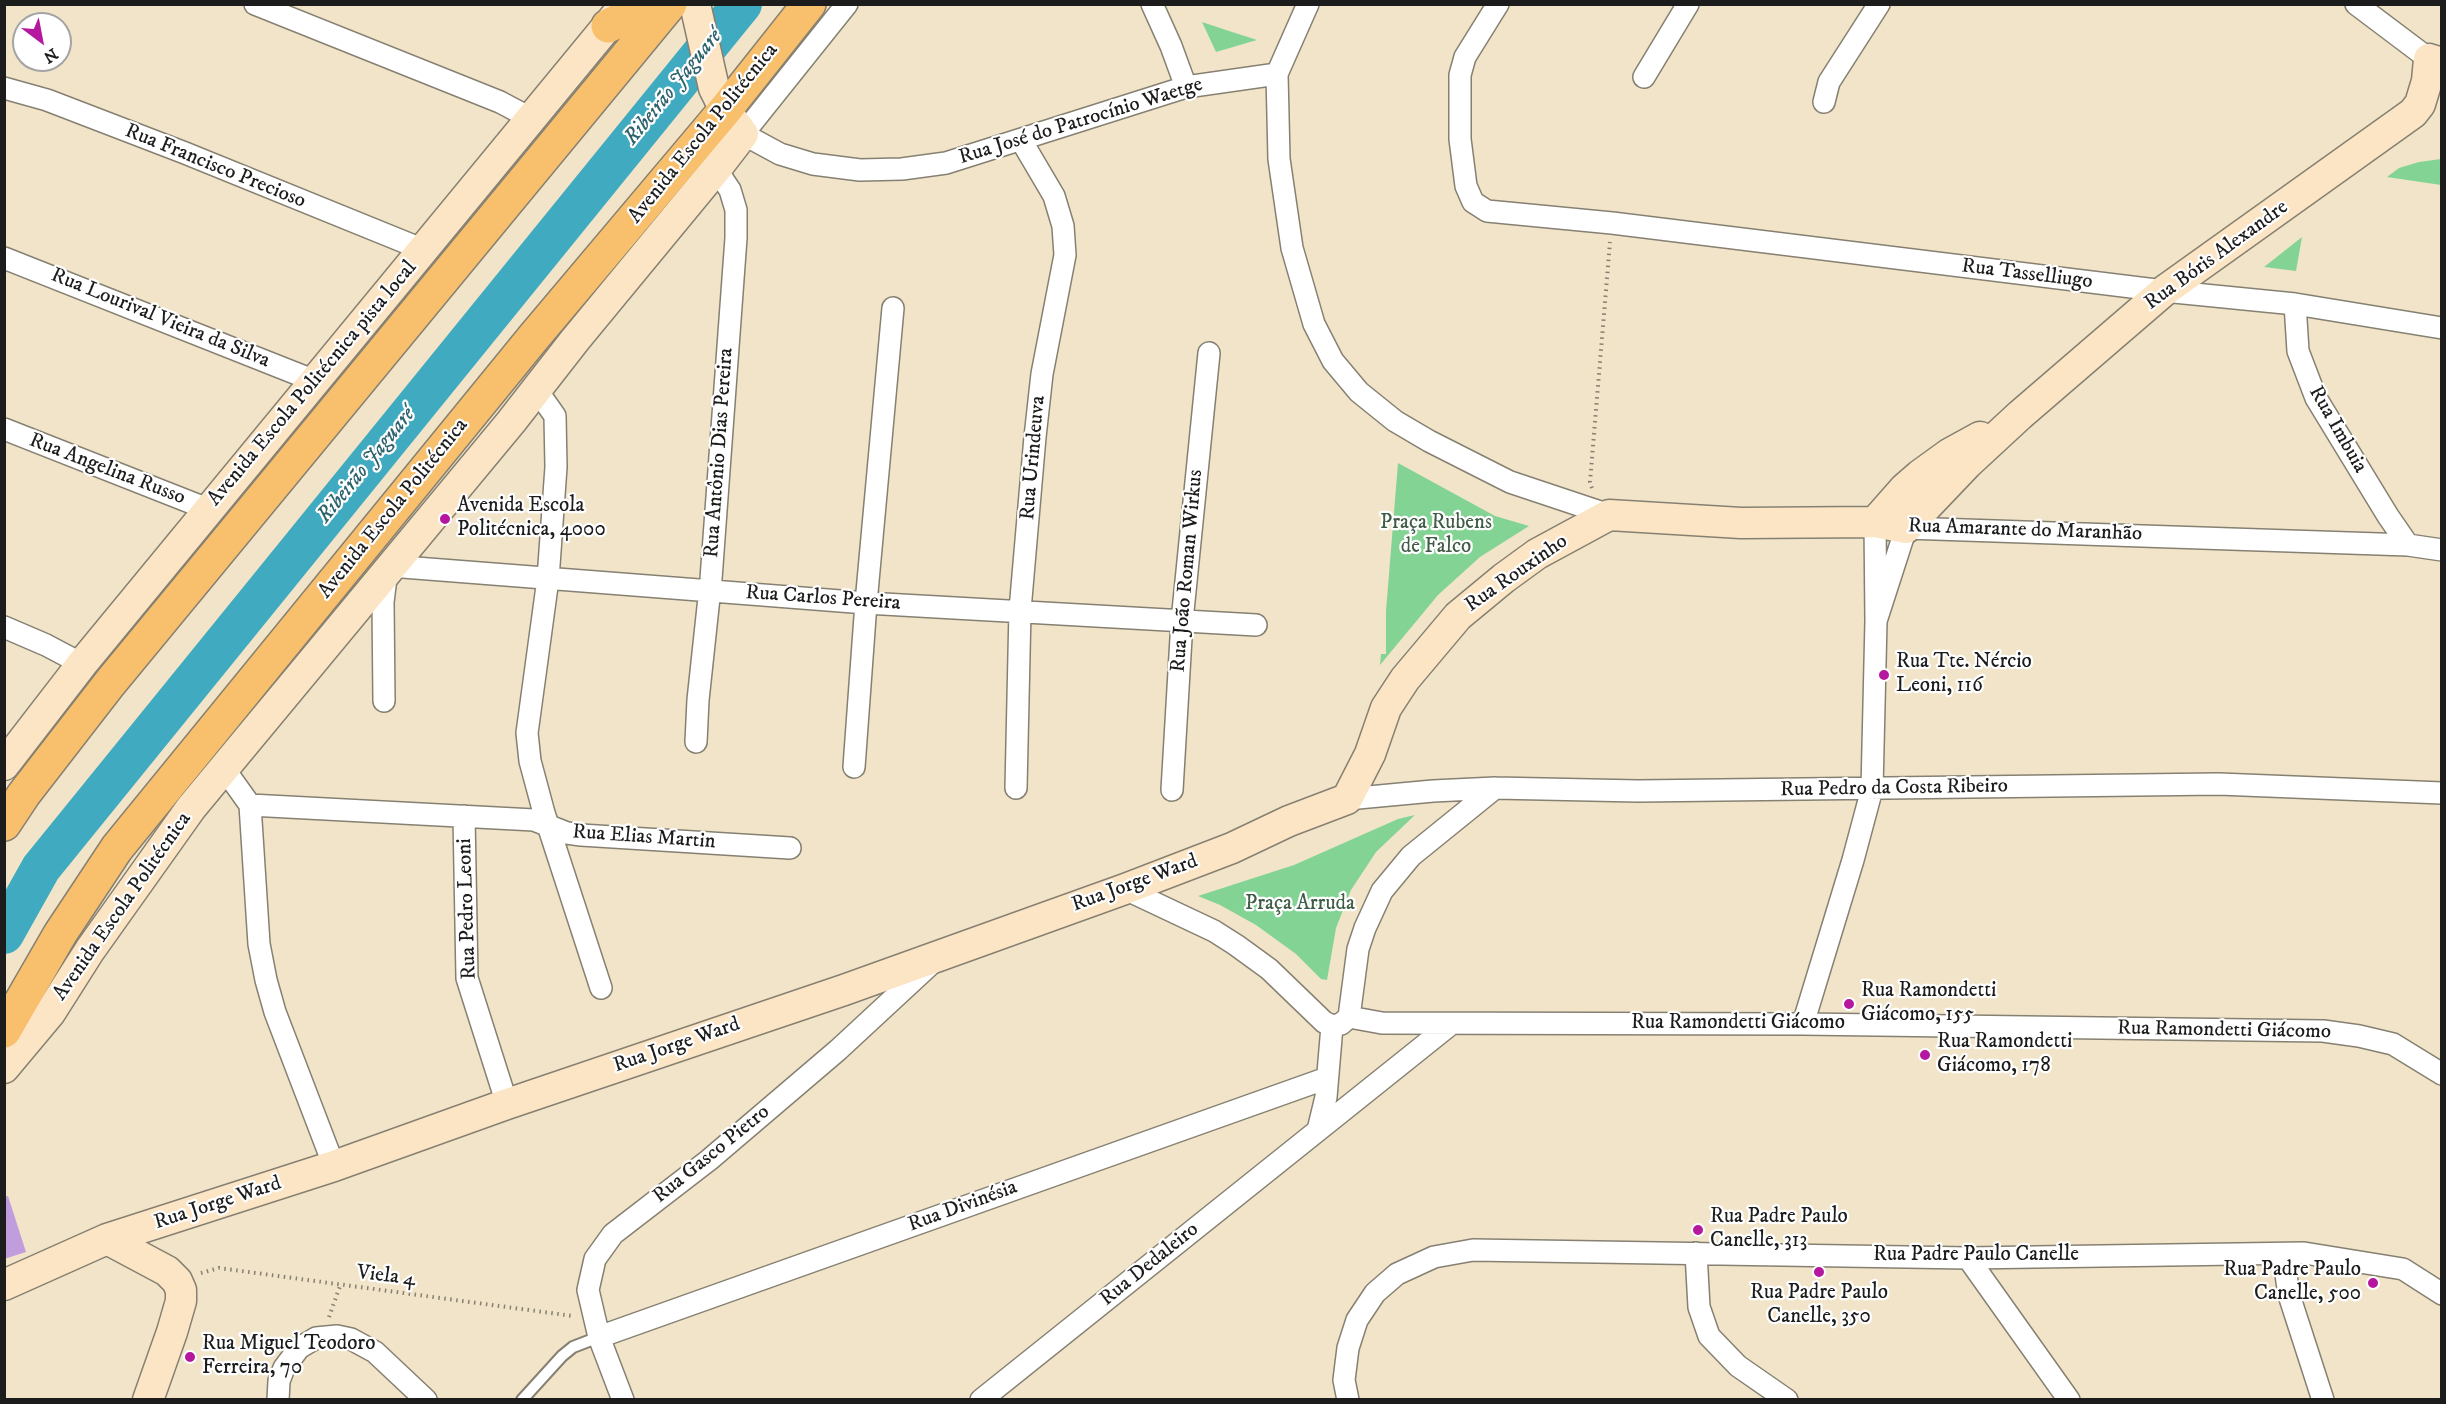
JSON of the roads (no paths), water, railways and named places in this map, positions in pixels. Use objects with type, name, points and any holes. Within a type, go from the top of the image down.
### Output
[{"type":"highway","points":[[616,15],[651,4]]},
{"type":"highway","name":"Avenida Escola Politécnica","points":[[4,1031],[60,934],[117,848],[533,338],[727,111],[809,4]]},
{"type":"highway","points":[[4,824],[24,794],[110,683],[688,9]]},
{"type":"street","points":[[255,4],[500,102],[532,119]]},
{"type":"street","points":[[688,9],[727,111],[847,4]]},
{"type":"street","points":[[1152,4],[1186,87]]},
{"type":"street","points":[[1308,4],[1277,74],[1279,159],[1292,248],[1314,324],[1333,361],[1359,392],[1395,421],[1420,436],[1510,482],[1609,515]]},
{"type":"street","name":"Rua Tasselliugo","points":[[1498,4],[1466,57],[1460,75],[1460,139],[1466,186],[1473,202],[1487,211],[2164,291],[2295,304],[2442,328]]},
{"type":"street","points":[[1644,77],[1688,4]]},
{"type":"street","points":[[1824,102],[1829,82],[1879,4]]},
{"type":"street","points":[[2356,4],[2435,61],[2427,81],[2431,106]]},
{"type":"street","name":"Avenida Escola Politécnica pista local","points":[[4,765],[82,664],[616,15]]},
{"type":"street","name":"Rua José do Patrocínio Waetge","points":[[727,111],[780,154],[813,164],[860,170],[902,169],[946,163],[1186,87],[1277,74]]},
{"type":"street","name":"Rua Francisco Precioso","points":[[4,88],[47,100],[185,153],[424,250]]},
{"type":"street","name":"Rua Bóris Alexandre","points":[[1906,528],[1967,464],[2019,416],[2164,291],[2413,113],[2431,106]]},
{"type":"street","name":"Avenida Escola Politécnica","points":[[4,1068],[50,1013],[90,950],[192,807],[225,770],[247,739],[511,422],[536,388],[716,169],[727,111]]},
{"type":"street","name":"Rua Urindeuva","points":[[1016,788],[1020,610],[1042,374],[1065,255],[1063,226],[1054,196],[1021,140]]},
{"type":"street","name":"Rua Antônio Dias Pereira","points":[[696,742],[736,238],[736,210],[730,190],[716,169]]},
{"type":"street","name":"Rua Lourival Vieira da Silva","points":[[4,258],[315,381]]},
{"type":"street","name":"Rua Imbuia","points":[[2295,304],[2298,351],[2316,399],[2408,545]]},
{"type":"street","points":[[854,767],[892,308]]},
{"type":"street","name":"Rua João Roman Wirkus","points":[[1172,790],[1182,621],[1209,353]]},
{"type":"street","points":[[536,388],[555,416],[556,467],[548,579],[527,733],[530,761],[601,988]]},
{"type":"street","name":"Rua Bóris Alexandre","points":[[1875,522],[1905,488],[1920,475],[1949,454],[2019,416]]},
{"type":"street","name":"Rua Angelina Russo","points":[[4,429],[210,510]]},
{"type":"street","name":"Rua Amarante do Maranhão","points":[[1609,515],[1741,523],[1875,522],[1906,528],[2408,545],[2442,550]]},
{"type":"street","name":"Rua Rouxinho","points":[[1347,799],[1370,754],[1386,708],[1405,679],[1458,616],[1537,554],[1609,515]]},
{"type":"street","points":[[1803,1024],[1872,789],[1876,621],[1875,522]]},
{"type":"street","points":[[1876,621],[1906,528]]},
{"type":"street","points":[[384,701],[383,602],[388,568]]},
{"type":"street","name":"Rua Carlos Pereira","points":[[388,568],[866,603],[1256,625]]},
{"type":"street","points":[[4,627],[82,664]]},
{"type":"street","points":[[225,770],[250,805],[259,944],[266,980],[275,1012],[334,1166]]},
{"type":"street","name":"Rua Pedro da Costa Ribeiro","points":[[1347,799],[1495,788],[1638,791],[2219,784],[2442,793]]},
{"type":"street","points":[[1318,1130],[1340,1022],[1358,949],[1382,891],[1411,856],[1495,788]]},
{"type":"street","name":"Rua Jorge Ward","points":[[4,1285],[107,1239],[334,1166],[507,1104],[844,990],[1125,889],[1232,848],[1289,821],[1347,799]]},
{"type":"street","name":"Rua Elias Martin","points":[[250,805],[534,820],[567,833],[581,835],[790,848]]},
{"type":"street","name":"Rua Pedro Leoni","points":[[464,816],[467,978],[507,1104]]},
{"type":"street","points":[[1125,889],[1236,945],[1269,969],[1318,1016],[1340,1022]]},
{"type":"street","name":"Rua Gasco Pietro","points":[[623,1400],[596,1328],[588,1290],[595,1259],[613,1234],[709,1160],[838,1050],[942,954]]},
{"type":"street","name":"Rua Ramondetti Giácomo","points":[[1340,1022],[1803,1024],[2323,1031],[2393,1044],[2442,1074]]},
{"type":"street","name":"Rua Dedaleiro","points":[[981,1400],[1451,1024]]},
{"type":"street","name":"Rua Divinésia","points":[[596,1328],[1328,1078]]},
{"type":"street","points":[[107,1239],[154,1263],[177,1281],[181,1290],[181,1301],[172,1332],[148,1400]]},
{"type":"street","name":"Rua Padre Paulo Canelle","points":[[1348,1400],[1344,1380],[1348,1348],[1357,1320],[1375,1293],[1398,1274],[1434,1257],[1473,1250],[1968,1258],[2304,1253],[2403,1269],[2442,1294]]},
{"type":"street","points":[[1696,1253],[1700,1308],[1710,1336],[1738,1366],[1787,1400]]},
{"type":"street","points":[[2283,1254],[2289,1295],[2323,1400]]},
{"type":"street","points":[[1968,1258],[2069,1400]]},
{"type":"street","points":[[278,1400],[279,1381],[284,1368],[299,1348],[320,1337],[337,1336],[364,1345],[375,1352],[426,1400]]},
{"type":"lane","points":[[522,1400],[567,1351],[596,1328]]},
{"type":"waterway","name":"Ribeirão Jaguaré","points":[[4,934],[41,868],[742,4]]},
{"type":"place","name":"Avenida Escola Politécnica, 4000","points":[[445,519]]},
{"type":"place","name":"Rua Tte. Nércio Leoni, 116","points":[[1884,675]]},
{"type":"place","name":"Rua Ramondetti Giácomo, 155","points":[[1849,1004]]},
{"type":"place","name":"Rua Ramondetti Giácomo, 178","points":[[1925,1055]]},
{"type":"place","name":"Rua Padre Paulo Canelle, 313","points":[[1698,1230]]},
{"type":"place","name":"Rua Padre Paulo Canelle, 350","points":[[1819,1272]]},
{"type":"place","name":"Rua Padre Paulo Canelle, 500","points":[[2373,1283]]},
{"type":"place","name":"Rua Miguel Teodoro Ferreira, 70","points":[[190,1357]]},
{"type":"park label","name":"Praça Rubens de Falco","points":[[1436,536]]},
{"type":"park label","name":"Praça Arruda","points":[[1300,905]]}]
